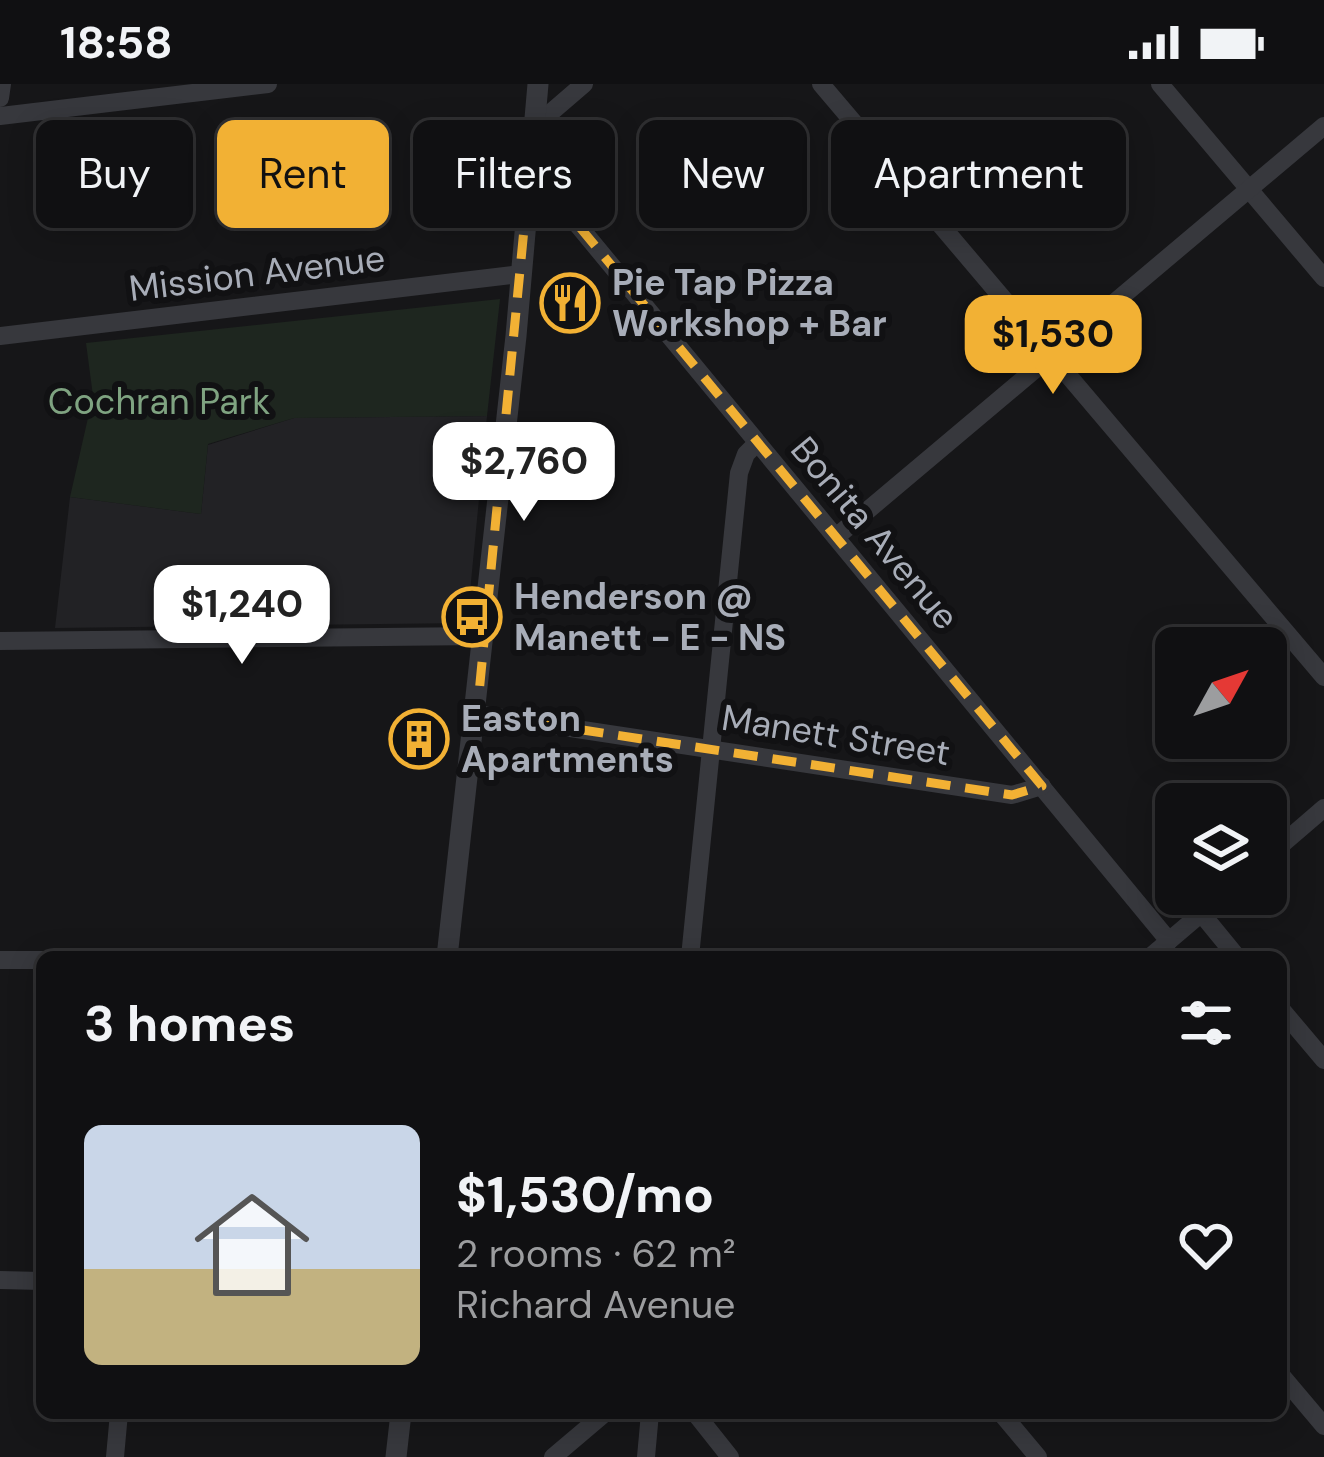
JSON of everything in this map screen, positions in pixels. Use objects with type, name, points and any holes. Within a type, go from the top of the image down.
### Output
[{"type":"street","points":[[0,98],[2,84]]},
{"type":"street","points":[[0,116],[268,84]]},
{"type":"street","points":[[535,120],[538,84]]},
{"type":"street","points":[[542,120],[584,84]]},
{"type":"street","points":[[821,84],[1324,677]]},
{"type":"street","points":[[1160,84],[1324,278]]},
{"type":"street","points":[[836,537],[1324,126]]},
{"type":"street","points":[[451,951],[525,228]]},
{"type":"street","name":"Bonita Avenue","points":[[581,228],[1169,940]]},
{"type":"street","name":"Mission Avenue","points":[[0,336],[521,274]]},
{"type":"street","points":[[691,951],[740,473],[746,454],[757,443]]},
{"type":"street","points":[[0,641],[483,636]]},
{"type":"street","name":"Manett Street","points":[[477,715],[1012,795],[1042,786]]},
{"type":"street","points":[[1287,840],[1324,808]]},
{"type":"street","points":[[1157,951],[1200,915]]},
{"type":"street","points":[[1202,915],[1233,951]]},
{"type":"street","points":[[0,960],[36,960]]},
{"type":"street","points":[[1287,1016],[1324,1060]]},
{"type":"street","points":[[0,1280],[36,1281]]},
{"type":"street","points":[[1287,1382],[1324,1426]]},
{"type":"street","points":[[116,1457],[119,1419]]},
{"type":"street","points":[[397,1457],[400,1419]]},
{"type":"street","points":[[553,1457],[598,1419]]},
{"type":"street","points":[[646,1457],[649,1419]]},
{"type":"street","points":[[700,1419],[730,1457]]},
{"type":"street","points":[[1006,1419],[1038,1457]]},
{"type":"highlighted area","points":[[530,167],[1042,786],[1012,795],[477,714]]},
{"type":"shaded area","points":[[487,416],[467,623],[55,628],[70,497],[201,514],[208,445],[294,418]]},
{"type":"green space","name":"Cochran Park","points":[[500,299],[487,416],[294,418],[208,444],[201,514],[70,497],[93,396],[86,343]]},
{"type":"place","name":"Pie Tap Pizza Workshop + Bar","points":[[570,303]]},
{"type":"place","name":"Henderson @ Manett - E - NS","points":[[472,617]]},
{"type":"place","name":"Easton Apartments","points":[[419,739]]}]
